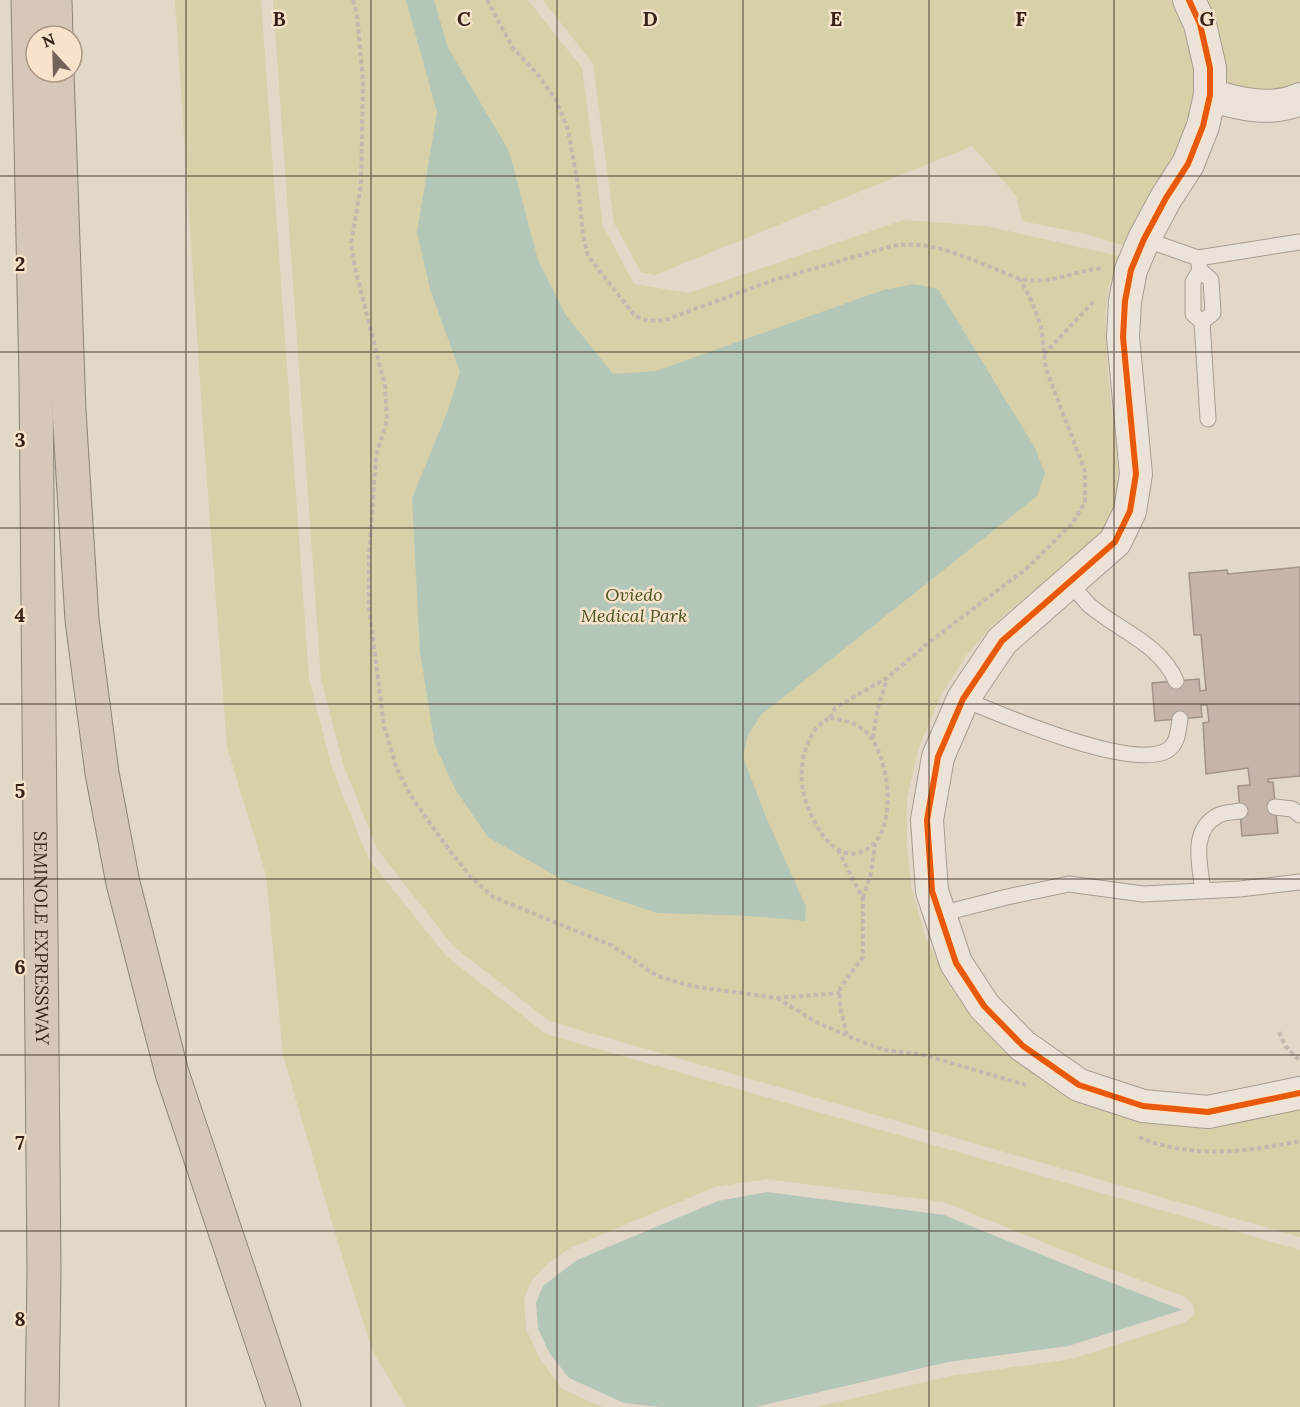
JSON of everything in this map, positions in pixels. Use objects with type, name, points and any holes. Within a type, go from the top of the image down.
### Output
[{"type":"highway","name":"SEMINOLE EXPRESSWAY","points":[[28,0],[36,381],[44,1271],[42,1407]]},
{"type":"highway","points":[[55,0],[56,24]]},
{"type":"highway","points":[[57,84],[71,446],[82,620],[102,772],[123,883],[172,1073],[284,1407]]},
{"type":"highway","points":[[260,1337],[299,1407]]},
{"type":"street","points":[[1189,0],[1200,24],[1210,68],[1210,95],[1203,126],[1188,164],[1166,198],[1144,239],[1131,270],[1125,301],[1124,328],[1136,474],[1131,511],[1115,542],[1002,641],[963,699],[938,757],[927,820],[932,891],[956,963],[984,1006],[1023,1047],[1079,1085],[1143,1106],[1208,1112],[1300,1093]]},
{"type":"street","points":[[1210,95],[1233,103],[1267,106],[1300,99]]},
{"type":"lane","points":[[1144,239],[1199,264],[1211,279],[1213,313],[1202,322],[1208,419]]},
{"type":"lane","points":[[1199,264],[1300,242]]},
{"type":"lane","points":[[1069,583],[1089,604],[1155,651],[1170,668],[1176,681]]},
{"type":"lane","points":[[963,699],[1013,721],[1081,743],[1134,755],[1150,755],[1167,751],[1176,741],[1180,719]]},
{"type":"lane","points":[[1275,807],[1292,809],[1300,815]]},
{"type":"lane","points":[[1203,891],[1198,844],[1203,826],[1218,815],[1240,811]]},
{"type":"lane","points":[[940,914],[1069,884],[1143,894],[1300,882]]},
{"type":"path","points":[[353,0],[357,15],[363,81],[361,185],[351,244],[385,386],[387,420],[376,456],[369,556],[369,608],[384,726],[397,769],[411,796],[444,843],[470,876],[493,897],[610,945],[657,976],[691,986],[777,998],[840,993]]},
{"type":"path","points":[[487,0],[513,48],[539,76],[556,100],[568,130],[588,256],[617,296],[635,316],[648,321],[664,320],[771,281],[892,246],[911,243],[926,244],[964,256],[1020,279],[1050,281],[1088,269],[1103,268],[1103,278]]},
{"type":"path","points":[[830,718],[835,708],[887,678],[928,643],[1026,568],[1072,524],[1085,502],[1085,471],[1046,369],[1041,326],[1020,279]]},
{"type":"path","points":[[1043,354],[1066,328],[1092,305],[1097,296]]},
{"type":"path","points":[[873,739],[887,678]]},
{"type":"path","points":[[830,718],[847,721],[863,729],[873,739],[887,781],[887,818],[875,843],[860,853],[849,854],[838,850],[819,831],[808,808],[802,789],[806,750],[813,731],[821,722],[830,718]]},
{"type":"path","points":[[863,899],[871,873],[875,843]]},
{"type":"path","points":[[777,998],[818,1023],[847,1036]]},
{"type":"path","points":[[1279,1032],[1286,1047],[1300,1061]]},
{"type":"green space","points":[[175,0],[261,0],[309,679],[332,768],[368,858],[446,956],[546,1034],[1300,1250],[1300,1407],[816,1407],[951,1376],[1072,1359],[1186,1322],[1194,1314],[1194,1306],[1185,1297],[944,1202],[767,1179],[715,1187],[572,1247],[547,1264],[532,1280],[524,1299],[526,1329],[540,1359],[562,1389],[602,1407],[406,1407],[372,1350],[283,1055],[266,875],[227,747]]},
{"type":"green space","name":"Oviedo Medical Park","points":[[273,0],[528,0],[582,68],[603,226],[634,284],[688,293],[904,220],[986,226],[1119,256],[1109,285],[1105,314],[1108,376],[1118,465],[1117,496],[1111,519],[1096,540],[993,624],[966,656],[941,695],[919,747],[907,798],[907,845],[911,886],[925,936],[951,988],[982,1028],[1016,1060],[1053,1085],[1300,1108],[1300,1237],[549,1021],[453,946],[377,849],[343,764],[321,679]]},
{"type":"green space","points":[[543,0],[1175,0],[1193,52],[1196,93],[1191,116],[1173,162],[1125,246],[1086,234],[1022,221],[1016,195],[972,146],[655,275],[641,272],[614,223],[593,64]]},
{"type":"green space","points":[[1206,0],[1300,0],[1300,81],[1291,85],[1262,90],[1224,84]]},
{"type":"shaded area","points":[[406,0],[434,0],[448,48],[509,151],[538,260],[565,314],[613,374],[656,371],[883,290],[914,284],[938,289],[1035,448],[1045,474],[1037,496],[762,714],[748,735],[743,757],[765,815],[806,907],[805,921],[751,916],[657,913],[568,883],[488,837],[455,789],[435,745],[420,652],[412,498],[447,413],[460,372],[430,289],[417,232],[437,112]]},
{"type":"shaded area","points":[[767,1192],[944,1215],[1182,1310],[1068,1346],[948,1362],[756,1407],[661,1407],[624,1403],[569,1378],[550,1354],[538,1329],[536,1303],[543,1286],[577,1260],[718,1201]]},
{"type":"building","points":[[1300,567],[1300,776],[1268,779],[1268,782],[1273,782],[1278,833],[1242,836],[1238,786],[1250,785],[1248,768],[1206,774],[1203,723],[1209,722],[1207,705],[1201,705],[1202,717],[1155,721],[1152,683],[1199,679],[1200,691],[1206,690],[1201,635],[1194,635],[1189,573],[1227,570],[1228,574]]},
{"type":"cycle path","points":[[1189,0],[1200,24],[1210,68],[1210,95],[1203,126],[1188,164],[1166,198],[1144,239],[1131,270],[1125,301],[1123,337],[1136,474],[1130,511],[1115,542],[1002,641],[963,699],[938,757],[927,820],[932,891],[956,963],[984,1006],[1023,1046],[1079,1085],[1143,1106],[1208,1112],[1300,1093]]}]
